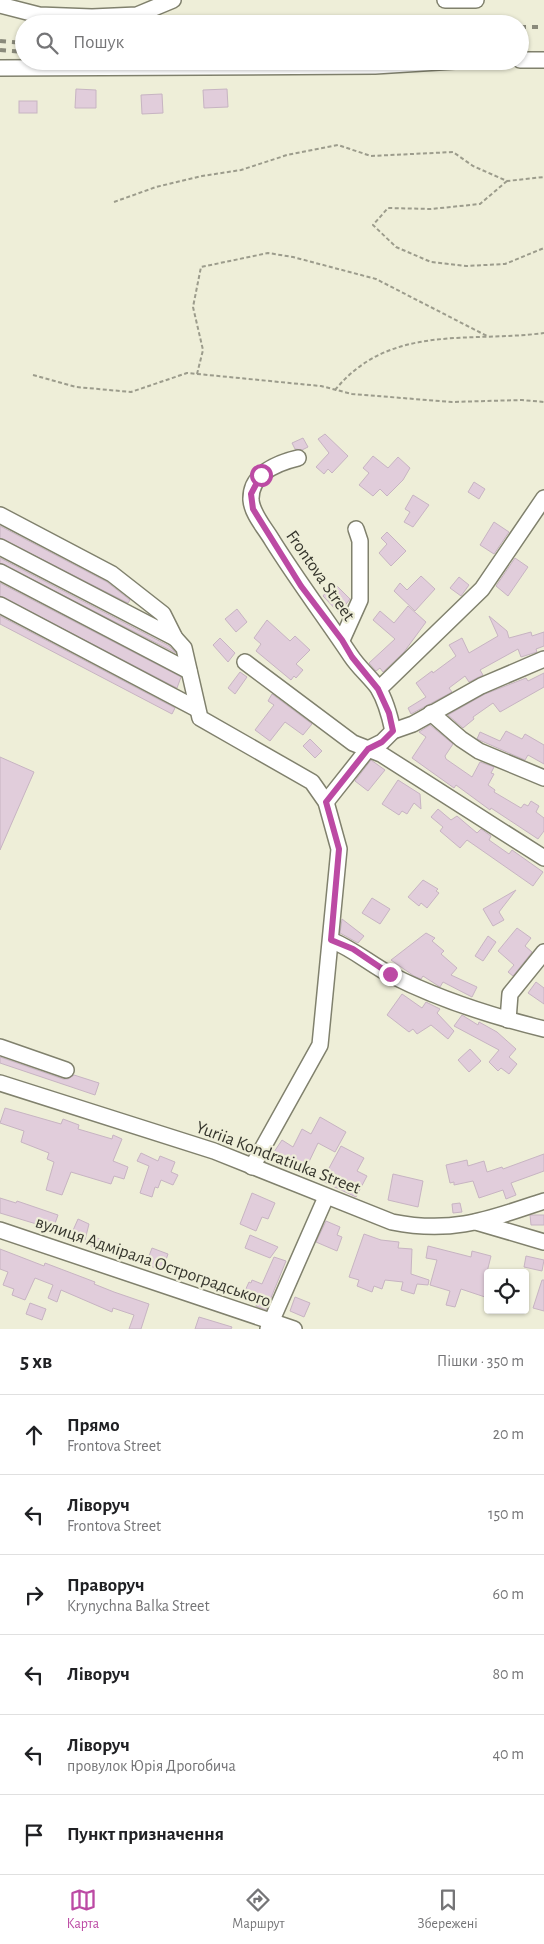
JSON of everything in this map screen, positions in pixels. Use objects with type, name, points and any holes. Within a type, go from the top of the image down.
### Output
[{"type":"street","points":[[137,15],[173,0]]},
{"type":"street","points":[[445,0],[476,0]]},
{"type":"street","points":[[0,5],[39,15]]},
{"type":"street","points":[[529,60],[544,60]]},
{"type":"street","points":[[0,68],[15,68]]},
{"type":"street","name":"Frontova Street","points":[[298,458],[282,462],[261,475],[251,494],[253,509],[301,586],[342,640],[352,657],[378,689],[389,713],[393,731]]},
{"type":"street","points":[[378,689],[482,589],[544,498]]},
{"type":"street","points":[[0,515],[112,574],[163,614],[175,638],[184,648],[200,718],[312,782],[326,802],[339,849],[320,1045],[252,1166]]},
{"type":"street","points":[[342,640],[360,600],[360,541],[356,529]]},
{"type":"street","points":[[0,547],[175,638]]},
{"type":"street","points":[[0,572],[189,671]]},
{"type":"street","points":[[0,606],[197,709]]},
{"type":"street","points":[[326,802],[368,749],[382,742],[393,731],[481,686],[544,659]]},
{"type":"street","points":[[245,662],[353,743],[381,754],[544,858]]},
{"type":"street","points":[[431,713],[460,739],[479,751],[544,778]]},
{"type":"street","points":[[331,940],[353,949],[390,974],[450,1002],[544,1029]]},
{"type":"street","points":[[508,1020],[510,994],[544,952]]},
{"type":"street","points":[[0,1047],[66,1070]]},
{"type":"street","name":"Yuriia Kondratiuka Street","points":[[0,1083],[214,1151],[392,1222],[421,1228],[449,1228],[476,1222],[544,1201]]},
{"type":"street","points":[[270,1326],[326,1197]]},
{"type":"street","points":[[476,1222],[544,1242]]},
{"type":"street","name":"вулиця Адмірала Остроградського","points":[[0,1230],[270,1326],[294,1329]]},
{"type":"path","points":[[114,202],[156,187],[202,176],[241,170],[287,155],[338,145],[370,156],[453,152],[474,166],[507,181],[544,177]]},
{"type":"path","points":[[507,181],[480,204],[431,209],[388,208],[372,225],[396,247],[431,262],[466,266],[505,264],[544,248]]},
{"type":"path","points":[[197,374],[203,350],[193,307],[201,267],[268,253],[293,257],[376,279],[487,336]]},
{"type":"path","points":[[335,390],[349,372],[378,355],[427,339],[487,336],[508,338],[544,333]]},
{"type":"path","points":[[33,375],[76,387],[131,392],[187,373],[321,386],[352,394],[452,402],[522,400],[544,402]]},
{"type":"building","points":[[76,89],[96,90],[96,108],[75,108]]},
{"type":"building","points":[[227,89],[228,107],[204,108],[203,90]]},
{"type":"building","points":[[162,94],[163,113],[142,114],[141,95]]},
{"type":"building","points":[[19,101],[37,101],[37,113],[19,113]]},
{"type":"building","points":[[325,434],[348,456],[332,473],[328,469],[324,474],[316,467],[329,453],[318,439]]},
{"type":"building","points":[[303,438],[308,447],[302,450],[295,449],[292,443]]},
{"type":"building","points":[[373,456],[388,468],[398,457],[410,468],[403,480],[387,496],[380,489],[373,496],[359,485],[369,473],[363,468]]},
{"type":"building","points":[[474,482],[485,489],[479,499],[468,492]]},
{"type":"building","points":[[413,495],[429,505],[413,527],[404,522],[410,512],[405,509]]},
{"type":"building","points":[[494,522],[509,532],[494,554],[480,545]]},
{"type":"building","points":[[0,526],[107,582],[130,600],[128,603],[0,538]]},
{"type":"building","points":[[387,532],[406,551],[391,566],[379,553],[387,544],[381,538]]},
{"type":"building","points":[[0,558],[169,646],[176,653],[0,563]]},
{"type":"building","points":[[515,558],[528,567],[508,596],[496,586]]},
{"type":"building","points":[[421,576],[435,589],[415,611],[394,591],[400,583],[407,590]]},
{"type":"building","points":[[459,577],[469,585],[461,596],[450,588]]},
{"type":"building","points":[[0,583],[181,677],[177,688],[0,596]]},
{"type":"building","points":[[331,583],[335,584],[350,599],[339,613],[323,596],[326,592],[324,591]]},
{"type":"building","points":[[408,606],[426,622],[404,652],[383,672],[380,668],[376,671],[369,663],[395,639],[373,620],[380,611],[394,623]]},
{"type":"building","points":[[237,609],[247,622],[236,632],[225,619]]},
{"type":"building","points":[[0,616],[175,708],[172,714],[0,624]]},
{"type":"building","points":[[489,616],[507,631],[509,638],[531,632],[532,636],[544,632],[544,646],[536,649],[537,652],[521,657],[518,649],[480,670],[483,675],[469,682],[465,676],[449,688],[452,692],[411,714],[408,708],[426,697],[416,683],[456,656],[449,645],[462,638],[469,653],[498,636]]},
{"type":"building","points":[[267,620],[290,641],[295,636],[310,650],[296,664],[303,670],[296,678],[294,676],[291,680],[256,651],[261,644],[254,638]]},
{"type":"building","points":[[220,638],[235,653],[228,662],[213,645]]},
{"type":"building","points":[[240,672],[247,677],[235,694],[228,688]]},
{"type":"building","points":[[544,673],[544,687],[500,712],[493,703],[473,717],[474,719],[463,728],[448,715],[485,694],[526,678],[528,681]]},
{"type":"building","points":[[272,694],[312,724],[303,735],[285,722],[270,741],[255,730],[274,705],[268,701]]},
{"type":"building","points":[[430,725],[453,744],[445,756],[446,759],[472,777],[480,762],[494,767],[491,773],[494,774],[488,785],[495,790],[494,792],[521,808],[524,804],[528,806],[531,801],[539,806],[536,812],[544,818],[544,831],[538,839],[491,808],[490,810],[456,785],[454,788],[412,758],[426,737],[419,732]]},
{"type":"building","points":[[506,731],[522,739],[525,734],[544,745],[544,764],[528,755],[525,760],[477,739],[480,732],[500,741]]},
{"type":"building","points":[[310,739],[322,751],[315,758],[303,746]]},
{"type":"building","points":[[0,757],[34,772],[0,850]]},
{"type":"building","points":[[371,760],[385,770],[368,791],[355,781]]},
{"type":"building","points":[[398,780],[420,794],[421,809],[414,803],[407,814],[402,811],[399,815],[382,804]]},
{"type":"building","points":[[438,809],[451,820],[457,816],[477,833],[481,829],[491,836],[489,840],[509,854],[512,850],[543,872],[533,886],[467,840],[460,848],[440,831],[443,827],[431,817]]},
{"type":"building","points":[[423,880],[438,889],[436,891],[439,893],[427,908],[421,903],[419,906],[408,897]]},
{"type":"building","points":[[516,890],[499,912],[504,920],[493,926],[483,909]]},
{"type":"building","points":[[372,898],[390,909],[380,924],[362,913]]},
{"type":"building","points":[[342,919],[364,936],[358,943],[340,933]]},
{"type":"building","points":[[517,928],[531,938],[525,946],[532,952],[513,976],[508,972],[514,965],[498,951]]},
{"type":"building","points":[[426,933],[435,938],[432,941],[444,951],[441,954],[457,968],[451,975],[477,987],[472,997],[443,982],[440,987],[423,976],[421,979],[414,976],[391,960]]},
{"type":"building","points":[[488,936],[496,942],[483,961],[475,956]]},
{"type":"building","points":[[536,982],[544,988],[544,1004],[528,993]]},
{"type":"building","points":[[402,994],[422,1008],[426,1002],[440,1009],[437,1013],[454,1031],[448,1039],[431,1025],[417,1034],[413,1029],[409,1032],[387,1015]]},
{"type":"building","points":[[462,1015],[478,1025],[479,1022],[497,1032],[516,1049],[509,1057],[517,1064],[509,1074],[501,1068],[498,1071],[489,1062],[499,1050],[454,1026]]},
{"type":"building","points":[[470,1049],[481,1061],[469,1072],[458,1060]]},
{"type":"building","points":[[0,1057],[63,1079],[68,1079],[74,1075],[99,1083],[95,1095],[0,1063]]},
{"type":"building","points":[[5,1108],[61,1124],[63,1119],[79,1125],[78,1129],[112,1139],[113,1135],[122,1139],[113,1161],[128,1167],[124,1179],[114,1176],[111,1184],[71,1172],[62,1195],[46,1190],[54,1162],[47,1159],[49,1153],[21,1142],[24,1131],[0,1123]]},
{"type":"building","points":[[320,1117],[346,1132],[335,1152],[318,1143],[306,1168],[287,1158],[286,1160],[274,1152],[282,1140],[293,1147],[302,1129],[311,1134]]},
{"type":"building","points":[[341,1146],[364,1158],[357,1171],[367,1176],[356,1197],[322,1181]]},
{"type":"building","points":[[141,1153],[158,1161],[160,1156],[175,1162],[171,1172],[178,1175],[173,1185],[161,1180],[158,1188],[155,1187],[152,1197],[140,1193],[149,1166],[137,1161]]},
{"type":"building","points":[[544,1154],[544,1171],[511,1183],[516,1195],[506,1199],[503,1190],[479,1198],[473,1181],[454,1185],[454,1182],[450,1183],[446,1165],[467,1160],[468,1166],[484,1161],[487,1172],[502,1167],[503,1169]]},
{"type":"building","points":[[393,1174],[423,1181],[418,1207],[388,1200]]},
{"type":"building","points":[[252,1193],[275,1203],[268,1219],[262,1217],[256,1231],[240,1224]]},
{"type":"building","points":[[0,1198],[16,1203],[17,1201],[58,1215],[53,1229],[0,1213]]},
{"type":"building","points":[[460,1203],[462,1212],[453,1213],[452,1204]]},
{"type":"building","points":[[530,1215],[544,1215],[544,1225],[531,1225]]},
{"type":"building","points":[[78,1219],[89,1224],[85,1240],[71,1235]]},
{"type":"building","points":[[326,1221],[340,1227],[337,1235],[342,1237],[337,1251],[316,1242]]},
{"type":"building","points":[[57,1225],[70,1230],[66,1239],[53,1234]]},
{"type":"building","points":[[364,1234],[381,1240],[399,1242],[398,1248],[412,1249],[411,1274],[429,1280],[428,1285],[417,1284],[414,1294],[401,1290],[403,1282],[385,1280],[382,1289],[374,1286],[372,1292],[357,1286],[359,1280],[349,1277]]},
{"type":"building","points":[[250,1235],[278,1247],[270,1258],[245,1248]]},
{"type":"building","points":[[94,1237],[108,1242],[105,1252],[91,1247]]},
{"type":"building","points":[[428,1246],[471,1257],[472,1251],[491,1256],[488,1269],[484,1269],[484,1297],[461,1289],[455,1307],[446,1305],[450,1291],[430,1285],[437,1260],[426,1258]]},
{"type":"building","points":[[152,1248],[168,1254],[162,1271],[146,1264]]},
{"type":"building","points":[[0,1249],[44,1266],[45,1263],[95,1282],[94,1284],[114,1292],[149,1304],[141,1329],[129,1329],[134,1315],[113,1308],[112,1312],[61,1290],[57,1302],[48,1298],[53,1285],[35,1278],[25,1300],[12,1295],[14,1289],[3,1285],[8,1272],[0,1269]]},
{"type":"building","points":[[526,1256],[544,1260],[542,1271],[524,1267]]},
{"type":"building","points":[[274,1257],[286,1261],[266,1310],[256,1306],[258,1299],[244,1293],[249,1282],[251,1283],[252,1280],[262,1284]]},
{"type":"building","points":[[542,1280],[544,1280],[544,1311],[533,1308]]},
{"type":"building","points":[[295,1297],[310,1303],[304,1317],[290,1311]]},
{"type":"building","points":[[30,1303],[46,1309],[42,1320],[26,1314]]},
{"type":"building","points":[[199,1317],[232,1327],[231,1329],[195,1329]]},
{"type":"railway","points":[[529,27],[544,27]]},
{"type":"railway","points":[[0,41],[15,42]]},
{"type":"railway","points":[[0,50],[15,51]]},
{"type":"route","points":[[261,475],[256,481],[251,494],[253,509],[301,586],[342,640],[352,657],[378,689],[389,713],[393,731],[382,742],[368,749],[326,802],[339,849],[331,940],[353,949],[390,974]]}]
